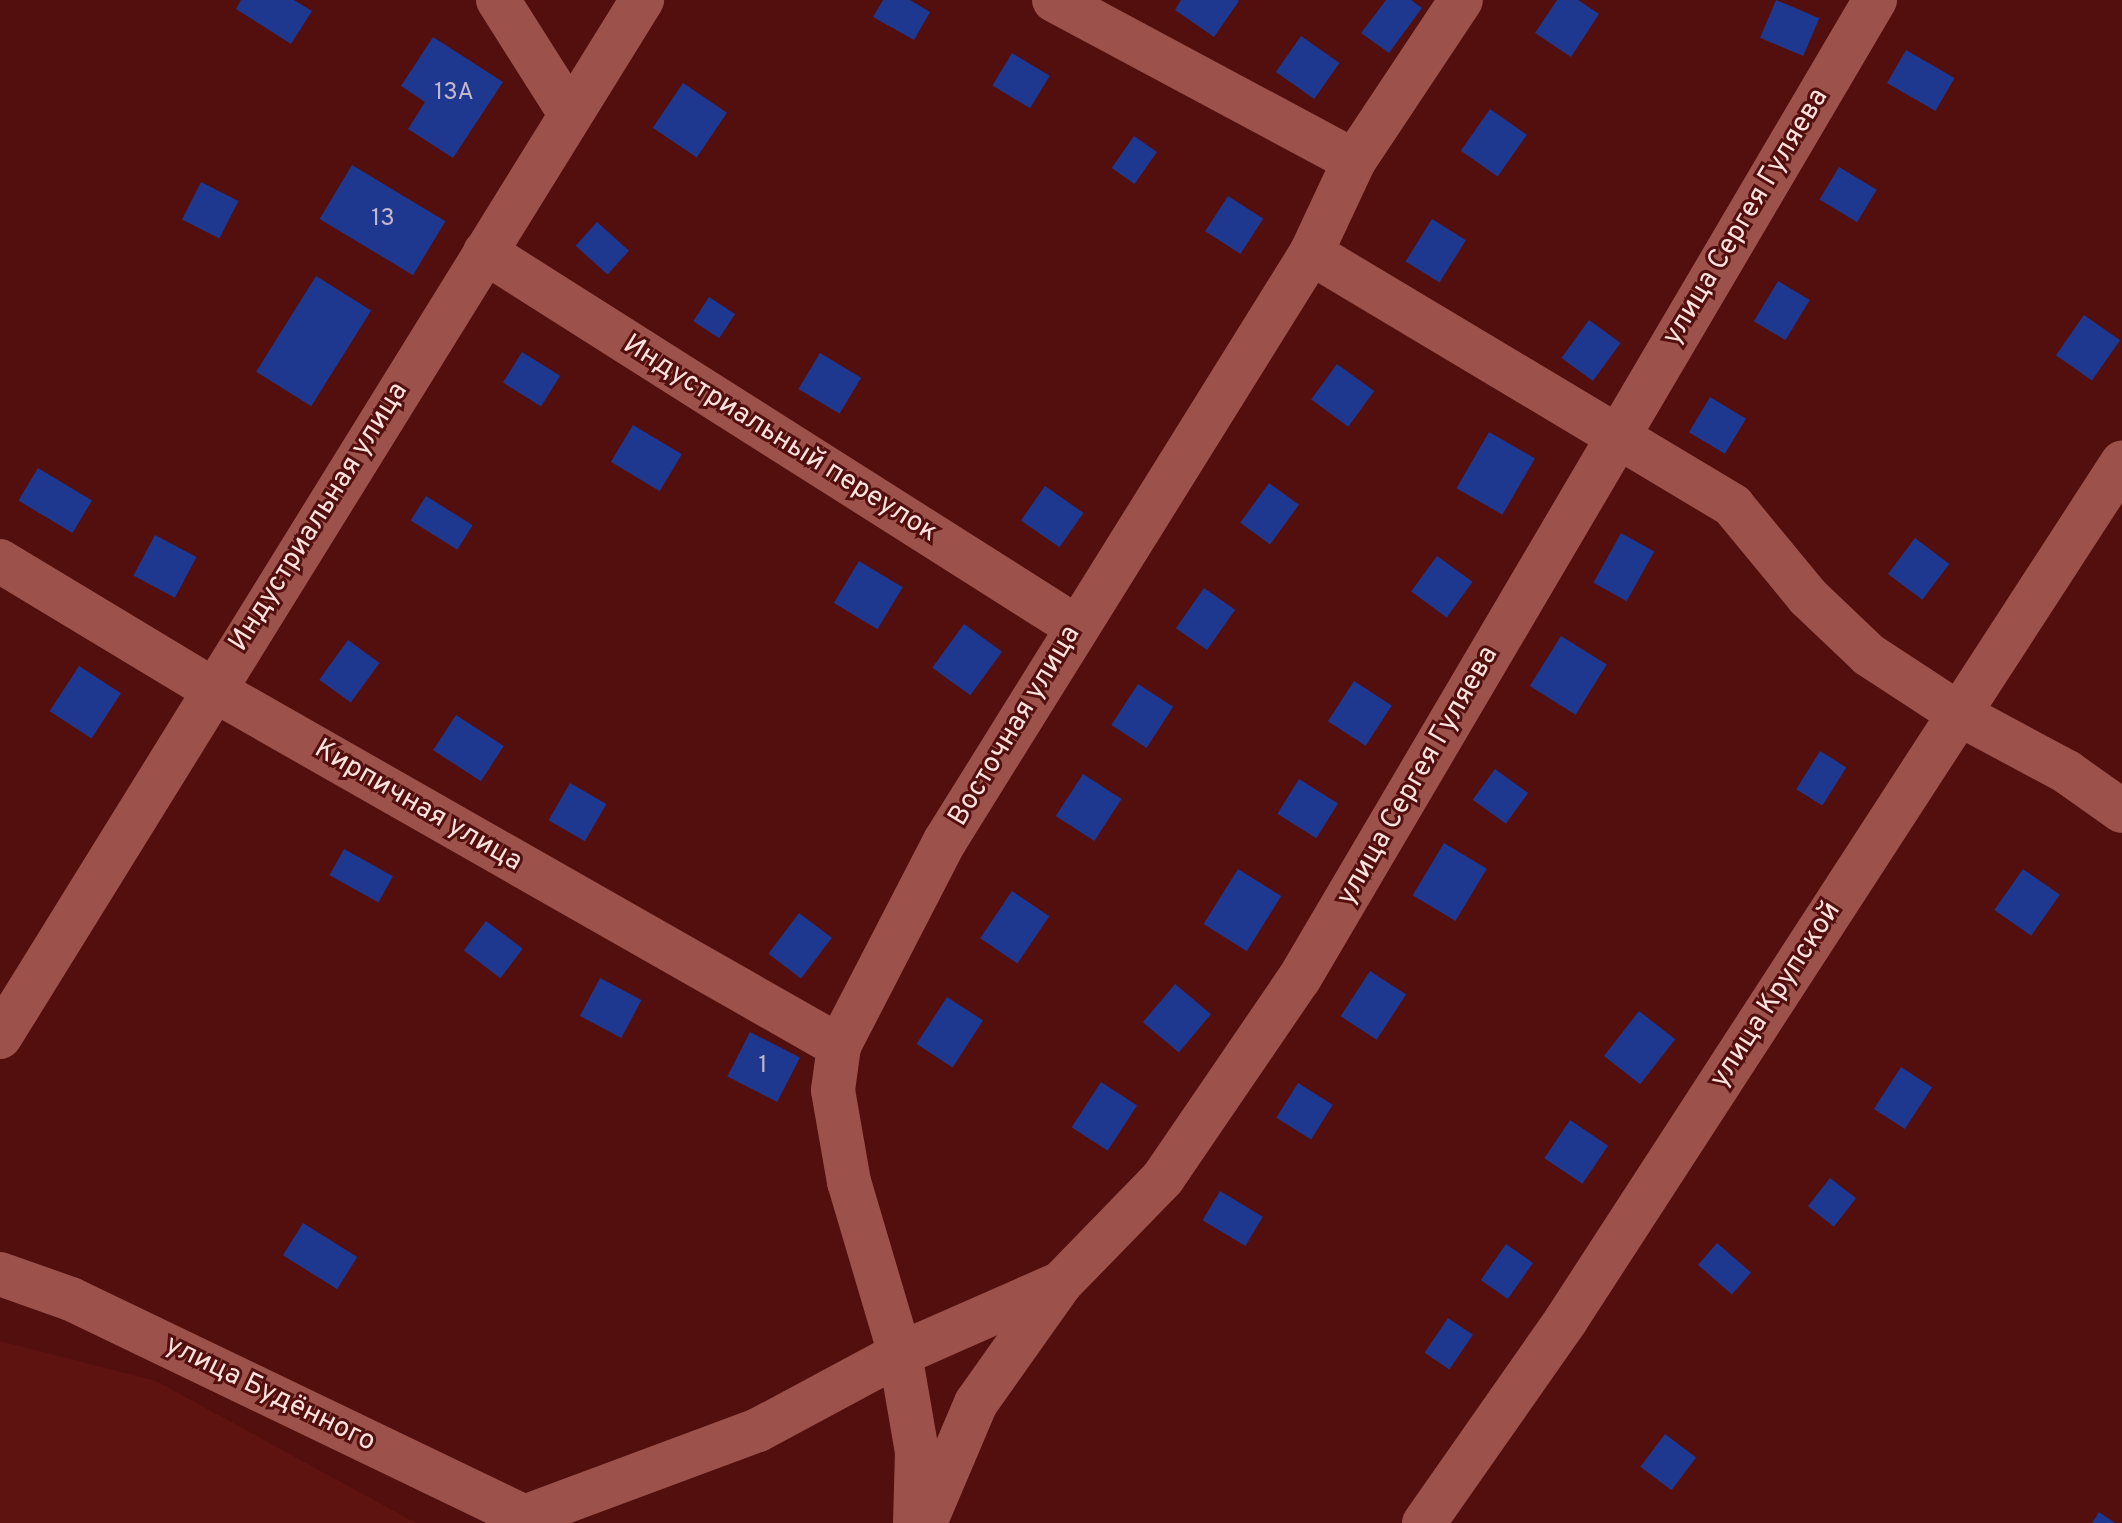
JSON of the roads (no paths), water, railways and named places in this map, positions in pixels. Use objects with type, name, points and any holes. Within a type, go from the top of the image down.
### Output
[{"type":"street","points":[[498,0],[570,114]]},
{"type":"street","name":"Индустриальная улица","points":[[0,1037],[212,689],[642,0]]},
{"type":"street","points":[[1054,0],[1354,161]]},
{"type":"street","name":"Восточная улица","points":[[915,1523],[917,1452],[900,1354],[849,1182],[833,1090],[839,1046],[945,841],[1075,626],[1311,253],[1354,161],[1461,0]]},
{"type":"street","name":"улица Сергея Гуляева","points":[[925,1523],[976,1403],[1061,1283],[1163,1178],[1299,979],[1616,433],[1875,0]]},
{"type":"street","name":"Индустриальный переулок","points":[[485,252],[1075,626]]},
{"type":"street","points":[[1311,253],[1616,433],[1733,506],[1808,597],[1869,655],[1959,714],[2067,772],[2122,811]]},
{"type":"street","name":"улица Крупской","points":[[1424,1523],[1566,1320],[2122,463]]},
{"type":"street","name":"Кирпичная улица","points":[[0,561],[212,689],[839,1046]]},
{"type":"street","name":"улица Будённого","points":[[0,1274],[71,1299],[530,1520]]},
{"type":"street","points":[[530,1520],[758,1430],[900,1354],[1061,1283]]}]
